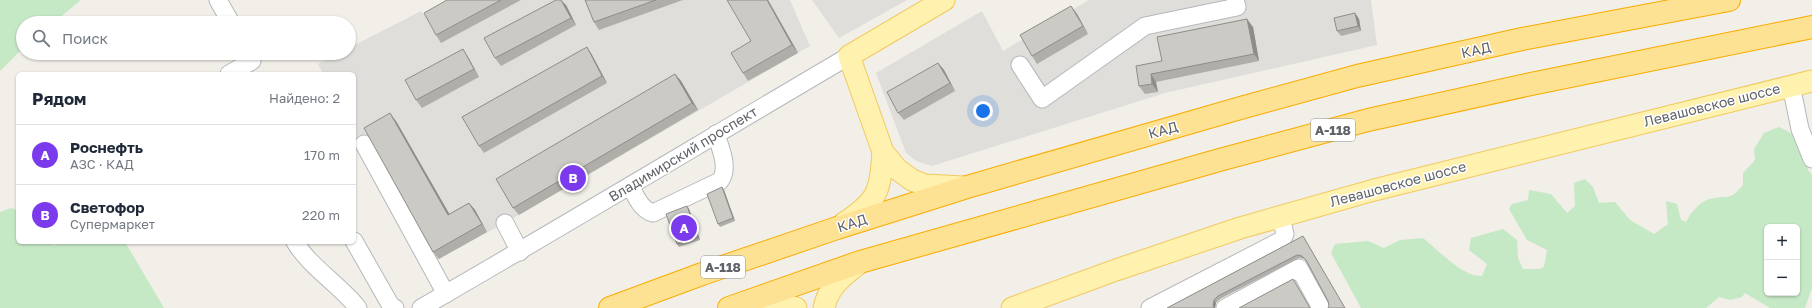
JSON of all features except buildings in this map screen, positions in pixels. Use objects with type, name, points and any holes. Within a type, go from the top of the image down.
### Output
[{"type":"highway","name":"КАД","points":[[610,308],[702,274],[837,228],[967,187],[1244,107],[1357,76],[1522,40],[1729,0]]},
{"type":"highway","name":"А-118","points":[[732,307],[860,262],[1223,159],[1368,120],[1531,84],[1812,27]]},
{"type":"main road","name":"Владимирский проспект","points":[[849,56],[944,0]]},
{"type":"main road","points":[[849,56],[883,152],[897,169],[912,180],[932,186],[967,187]]},
{"type":"main road","name":"Левашовское шоссе","points":[[1012,308],[1123,267],[1240,228],[1463,167],[1812,80]]},
{"type":"main road","points":[[837,228],[863,211],[872,201],[878,190],[883,152]]},
{"type":"main road","points":[[824,308],[827,296],[833,285],[860,262]]},
{"type":"main road","points":[[732,307],[769,302],[784,304],[796,308]]},
{"type":"street","points":[[218,0],[226,16]]},
{"type":"street","points":[[1020,65],[1042,99],[1145,26],[1236,7],[1235,0]]},
{"type":"street","name":"Владимирский проспект","points":[[421,308],[520,252],[849,56]]},
{"type":"street","points":[[233,72],[253,63]]},
{"type":"street","points":[[1791,85],[1800,129],[1812,159]]},
{"type":"street","points":[[630,186],[643,208],[647,212],[653,213],[720,181],[723,176],[724,165],[716,134]]},
{"type":"street","points":[[364,144],[446,294]]},
{"type":"street","points":[[1150,308],[1282,240],[1286,234],[1281,217]]},
{"type":"street","points":[[505,223],[520,252]]},
{"type":"street","points":[[296,244],[301,252],[349,296],[358,308]]},
{"type":"street","points":[[356,244],[391,306],[395,308]]},
{"type":"street","points":[[1225,308],[1299,268],[1316,306]]},
{"type":"shaded area","points":[[467,0],[790,0],[810,46],[519,215],[437,260],[368,137],[357,143],[356,72],[322,72],[318,64],[326,60],[356,60],[356,44],[421,11],[429,20]]},
{"type":"shaded area","points":[[812,0],[907,0],[839,38]]},
{"type":"shaded area","points":[[1089,0],[1371,0],[1377,45],[1165,93],[932,166],[916,161],[906,153],[876,73],[982,11],[1003,51]]},
{"type":"green space","points":[[0,0],[81,0],[62,16],[16,16],[16,55],[0,71]]},
{"type":"green space","points":[[1779,127],[1799,137],[1808,170],[1812,175],[1812,288],[1805,308],[1770,308],[1745,293],[1742,297],[1730,300],[1719,297],[1706,308],[1361,308],[1331,253],[1335,244],[1368,241],[1384,248],[1400,240],[1423,238],[1459,268],[1475,275],[1482,276],[1487,264],[1469,250],[1471,238],[1503,229],[1517,240],[1518,258],[1523,269],[1539,269],[1544,267],[1547,250],[1527,240],[1509,209],[1512,204],[1528,200],[1529,190],[1551,194],[1567,213],[1575,206],[1574,183],[1585,179],[1593,187],[1599,203],[1615,202],[1630,220],[1654,234],[1668,224],[1666,201],[1677,204],[1681,220],[1686,222],[1699,205],[1706,200],[1728,197],[1738,191],[1743,185],[1743,173],[1755,160],[1754,149],[1764,133]]},
{"type":"green space","points":[[11,208],[16,210],[16,244],[53,244],[54,246],[56,244],[126,244],[164,308],[0,308],[0,212]]},
{"type":"place","name":"Светофор","points":[[573,178]]},
{"type":"place","name":"Роснефть","points":[[684,228]]}]
